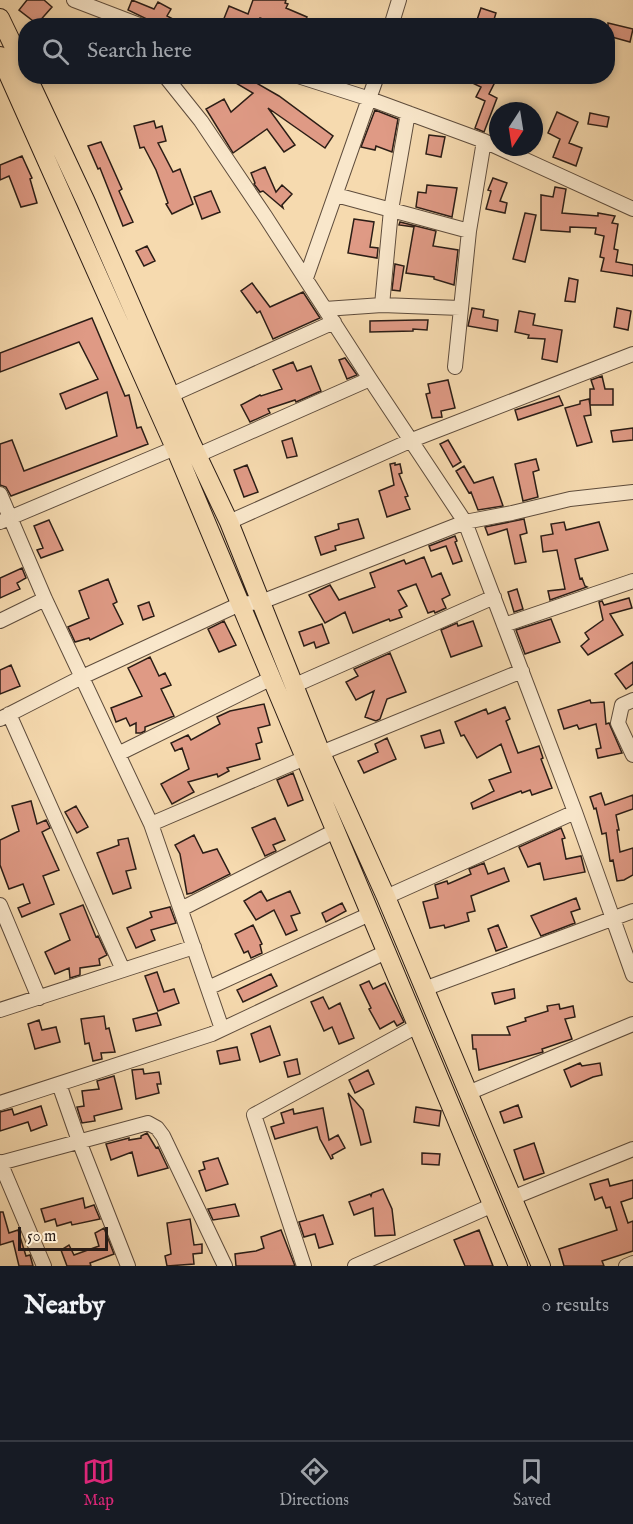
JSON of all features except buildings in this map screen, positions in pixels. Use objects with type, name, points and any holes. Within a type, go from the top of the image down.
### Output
[{"type":"main road","points":[[0,18],[18,55]]},
{"type":"main road","points":[[0,56],[176,448],[272,678],[386,897],[541,1266]]},
{"type":"main road","points":[[31,84],[229,522],[293,686],[335,831],[518,1266]]},
{"type":"street","points":[[74,0],[114,18]]},
{"type":"street","points":[[394,18],[399,0]]},
{"type":"street","points":[[171,84],[201,121],[465,522],[575,812],[633,975]]},
{"type":"street","points":[[323,84],[484,141],[633,209]]},
{"type":"street","points":[[306,278],[375,84]]},
{"type":"street","points":[[382,305],[391,210],[408,113]]},
{"type":"street","points":[[455,368],[468,231],[484,141]]},
{"type":"street","points":[[336,195],[468,231]]},
{"type":"street","points":[[325,309],[382,305],[460,309]]},
{"type":"street","points":[[171,395],[333,322]]},
{"type":"street","points":[[229,522],[412,440],[633,354]]},
{"type":"street","points":[[198,455],[370,379]]},
{"type":"street","points":[[5,519],[176,448]]},
{"type":"street","points":[[123,970],[4,716],[240,604],[261,602],[465,522],[570,499],[633,492]]},
{"type":"street","points":[[0,494],[5,519],[151,824],[222,1029]]},
{"type":"street","points":[[504,625],[633,581]]},
{"type":"street","points":[[293,686],[494,597]]},
{"type":"street","points":[[0,621],[45,599]]},
{"type":"street","points":[[151,824],[522,670]]},
{"type":"street","points":[[118,754],[272,678]]},
{"type":"street","points":[[633,700],[622,705],[618,723],[633,755]]},
{"type":"street","points":[[386,897],[575,812]]},
{"type":"street","points":[[181,909],[335,831]]},
{"type":"street","points":[[0,905],[39,998]]},
{"type":"street","points":[[424,989],[633,911]]},
{"type":"street","points":[[208,988],[370,914]]},
{"type":"street","points":[[0,1010],[194,946]]},
{"type":"street","points":[[0,1103],[222,1029],[386,952]]},
{"type":"street","points":[[468,1093],[633,1024]]},
{"type":"street","points":[[304,1266],[254,1115],[417,1026]]},
{"type":"street","points":[[59,1084],[128,1266]]},
{"type":"street","points":[[45,1266],[0,1163],[148,1123],[157,1128],[163,1136],[225,1266]]},
{"type":"street","points":[[512,1198],[633,1149]]},
{"type":"street","points":[[354,1266],[493,1205]]},
{"type":"street","points":[[626,1266],[633,1263]]}]
